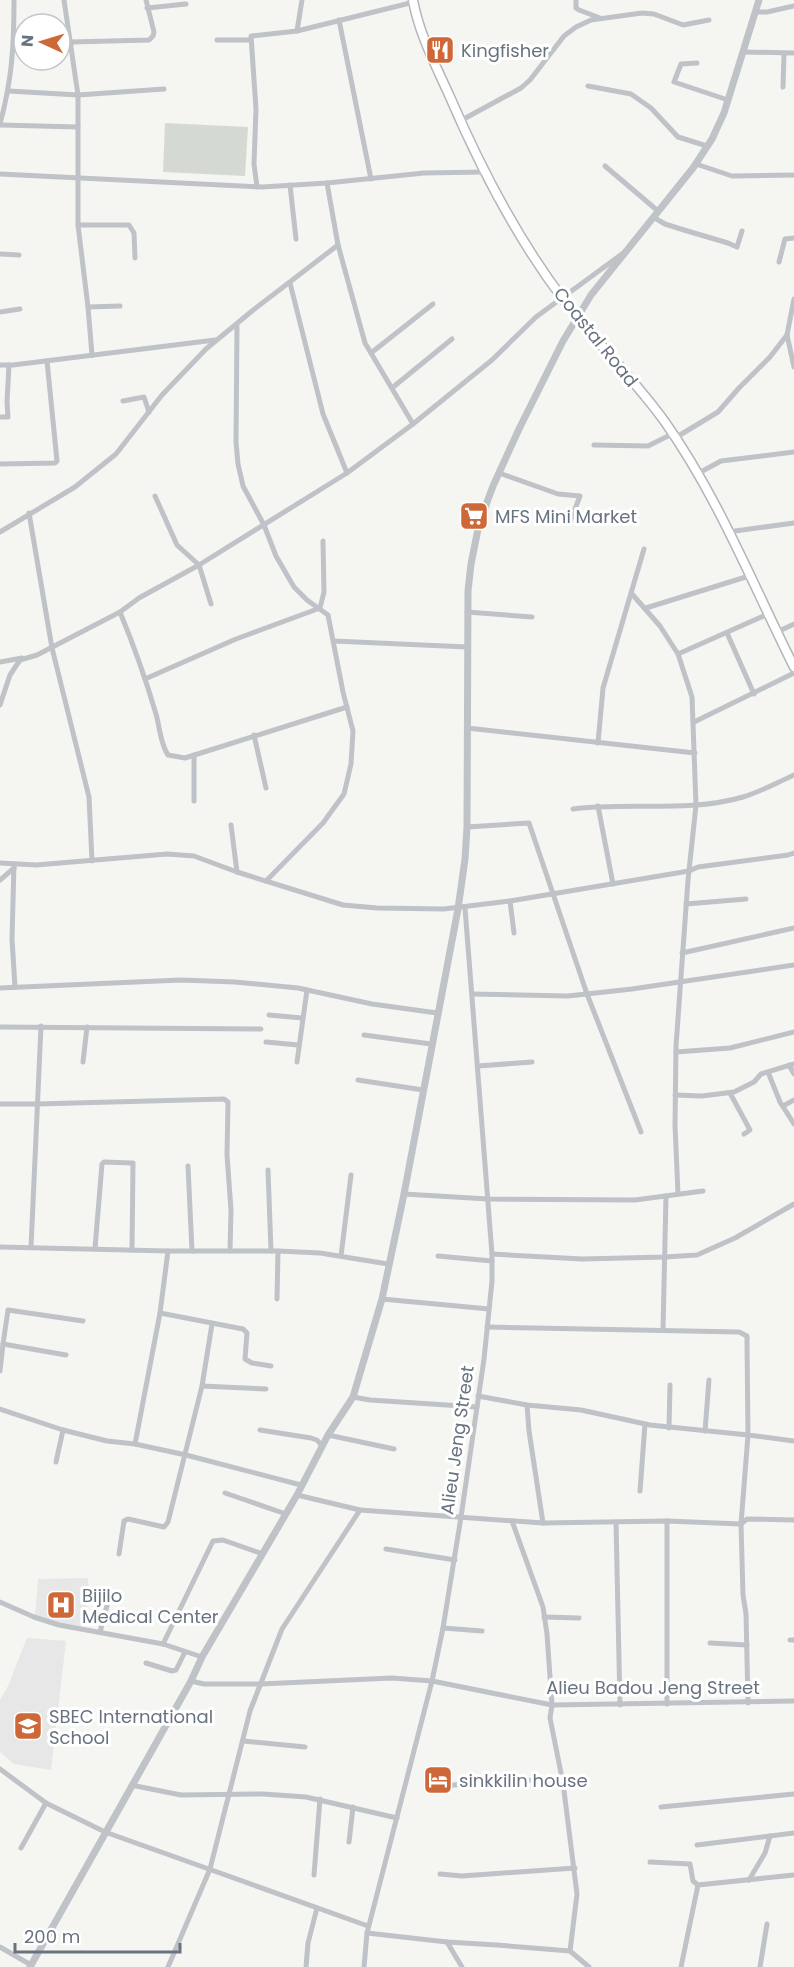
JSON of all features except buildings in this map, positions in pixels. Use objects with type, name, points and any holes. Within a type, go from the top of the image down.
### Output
[{"type":"main road","name":"Coastal Road","points":[[413,1],[423,35],[460,121],[500,203],[562,298],[673,436],[697,474],[728,532],[794,667]]},
{"type":"street","points":[[72,44],[149,40],[154,32],[146,0]]},
{"type":"street","points":[[297,31],[302,0]]},
{"type":"street","points":[[576,0],[576,8],[602,19]]},
{"type":"street","points":[[0,1947],[30,1966],[191,1681],[202,1656],[297,1495],[328,1435],[353,1397],[382,1299],[437,1013],[462,908],[467,827],[467,612],[471,564],[479,524],[519,429],[577,316],[591,295],[696,164],[707,146],[724,113],[759,0]]},
{"type":"street","points":[[257,186],[254,154],[256,109],[250,40],[253,35],[297,31],[413,1]]},
{"type":"street","points":[[147,8],[186,4]]},
{"type":"street","points":[[755,12],[767,12],[794,6]]},
{"type":"street","points":[[460,121],[521,88],[530,80],[564,36],[591,20],[642,13],[654,14],[683,25],[709,20]]},
{"type":"street","points":[[339,20],[370,179]]},
{"type":"street","points":[[217,40],[250,40]]},
{"type":"street","points":[[72,51],[78,95],[78,225],[92,355]]},
{"type":"street","points":[[744,52],[784,54],[793,52]]},
{"type":"street","points":[[783,87],[784,54]]},
{"type":"street","points":[[12,62],[9,91],[3,103],[0,125],[78,127]]},
{"type":"street","points":[[697,63],[681,64],[674,82],[728,100]]},
{"type":"street","points":[[588,86],[632,94],[651,108],[678,136],[707,146]]},
{"type":"street","points":[[9,91],[78,95],[164,89]]},
{"type":"street","points":[[696,164],[732,176],[794,175]]},
{"type":"street","points":[[605,166],[665,224],[737,247],[742,231]]},
{"type":"street","points":[[0,174],[257,186],[327,183],[424,173],[485,172]]},
{"type":"street","points":[[327,183],[338,245],[365,343],[413,424]]},
{"type":"street","points":[[290,185],[296,240]]},
{"type":"street","points":[[78,225],[129,225],[133,228],[134,233],[135,258]]},
{"type":"street","points":[[779,262],[785,239],[794,237]]},
{"type":"street","points":[[0,532],[75,487],[116,454],[162,395],[216,340],[237,326],[252,311],[338,245]]},
{"type":"street","points":[[0,662],[37,655],[120,612],[139,598],[199,565],[347,472],[413,424],[492,360],[536,317],[630,248]]},
{"type":"street","points":[[0,254],[19,255]]},
{"type":"street","points":[[291,283],[323,414],[347,472]]},
{"type":"street","points":[[794,299],[787,335],[794,367]]},
{"type":"street","points":[[371,353],[433,304]]},
{"type":"street","points":[[88,307],[120,306]]},
{"type":"street","points":[[0,312],[20,309]]},
{"type":"street","points":[[237,326],[236,442],[243,486],[264,525],[276,556],[294,587],[328,615],[353,731],[351,764],[344,794],[323,823],[266,881]]},
{"type":"street","points":[[594,445],[648,446],[673,436],[718,412],[738,388],[770,357],[787,335]]},
{"type":"street","points":[[392,388],[452,339]]},
{"type":"street","points":[[0,365],[216,340]]},
{"type":"street","points":[[0,464],[55,463],[57,461],[47,361]]},
{"type":"street","points":[[0,417],[8,417],[9,365]]},
{"type":"street","points":[[123,401],[144,397],[149,412]]},
{"type":"street","points":[[697,474],[721,461],[794,452]]},
{"type":"street","points":[[499,473],[558,494],[580,496],[570,522]]},
{"type":"street","points":[[155,496],[177,545],[199,565],[211,604]]},
{"type":"street","points":[[29,513],[52,648],[89,796],[92,861]]},
{"type":"street","points":[[728,532],[794,523]]},
{"type":"street","points":[[320,608],[324,592],[323,541]]},
{"type":"street","points":[[598,742],[603,688],[644,549]]},
{"type":"street","points":[[646,608],[749,576]]},
{"type":"street","points":[[632,594],[646,608],[678,654],[692,697],[696,805],[682,953],[676,1052],[678,1194]]},
{"type":"street","points":[[145,679],[236,639],[320,608]]},
{"type":"street","points":[[120,612],[135,649],[163,747],[168,755],[185,758],[347,707]]},
{"type":"street","points":[[467,612],[532,617]]},
{"type":"street","points":[[678,654],[768,614]]},
{"type":"street","points":[[777,633],[794,624]]},
{"type":"street","points":[[727,633],[754,694]]},
{"type":"street","points":[[334,641],[467,647]]},
{"type":"street","points":[[0,705],[15,667],[26,657]]},
{"type":"street","points":[[693,722],[794,674]]},
{"type":"street","points":[[467,728],[695,753]]},
{"type":"street","points":[[254,735],[266,788]]},
{"type":"street","points":[[194,755],[194,801]]},
{"type":"street","points":[[573,809],[598,806],[696,805],[745,796],[794,775]]},
{"type":"street","points":[[598,806],[613,884]]},
{"type":"street","points":[[467,827],[529,823],[587,994],[640,1132]]},
{"type":"street","points":[[231,825],[237,872]]},
{"type":"street","points":[[0,863],[14,866],[167,854],[194,856],[343,905],[377,908],[462,908],[689,871],[698,867],[794,853]]},
{"type":"street","points":[[0,880],[14,866]]},
{"type":"street","points":[[14,866],[12,939],[15,987]]},
{"type":"street","points":[[686,904],[746,899]]},
{"type":"street","points":[[510,901],[514,933]]},
{"type":"street","name":"Alieu Jeng Street","points":[[364,1967],[367,1929],[432,1681],[461,1517],[489,1309],[492,1254],[472,994],[462,908]]},
{"type":"street","points":[[682,953],[794,928]]},
{"type":"street","points":[[472,994],[568,996],[794,965]]},
{"type":"street","points":[[0,988],[181,980],[235,982],[307,990],[372,1004],[437,1013]]},
{"type":"street","points":[[297,1062],[307,990]]},
{"type":"street","points":[[269,1015],[302,1018]]},
{"type":"street","points":[[31,1247],[41,1026]]},
{"type":"street","points":[[0,1027],[261,1029]]},
{"type":"street","points":[[83,1062],[87,1027]]},
{"type":"street","points":[[676,1052],[730,1048],[794,1032]]},
{"type":"street","points":[[364,1035],[431,1044]]},
{"type":"street","points":[[266,1042],[298,1045]]},
{"type":"street","points":[[477,1066],[532,1062]]},
{"type":"street","points":[[675,1095],[702,1096],[730,1093],[754,1082],[761,1074],[792,1064],[794,1074]]},
{"type":"street","points":[[768,1072],[794,1124]]},
{"type":"street","points":[[358,1080],[423,1090]]},
{"type":"street","points":[[730,1093],[750,1130],[744,1134]]},
{"type":"street","points":[[0,1104],[224,1099],[228,1102],[227,1164],[231,1210],[230,1251]]},
{"type":"street","points":[[783,1106],[794,1100]]},
{"type":"street","points":[[95,1248],[102,1164],[104,1162],[131,1162],[133,1163],[132,1250]]},
{"type":"street","points":[[188,1166],[192,1251]]},
{"type":"street","points":[[268,1170],[271,1251]]},
{"type":"street","points":[[341,1256],[351,1175]]},
{"type":"street","points":[[404,1194],[488,1199],[635,1200],[703,1191]]},
{"type":"street","points":[[663,1330],[666,1196]]},
{"type":"street","points":[[492,1254],[582,1259],[697,1255],[735,1238],[794,1204]]},
{"type":"street","points":[[0,1247],[278,1251],[341,1256],[388,1264]]},
{"type":"street","points":[[135,1444],[160,1314],[168,1251]]},
{"type":"street","points":[[277,1299],[278,1251]]},
{"type":"street","points":[[438,1256],[492,1261]]},
{"type":"street","points":[[382,1299],[489,1309]]},
{"type":"street","points":[[0,1371],[6,1313],[11,1309],[83,1321]]},
{"type":"street","points":[[160,1314],[243,1329],[247,1333],[245,1359],[252,1363],[271,1366]]},
{"type":"street","points":[[119,1554],[124,1521],[128,1519],[166,1526],[202,1386],[212,1324]]},
{"type":"street","points":[[487,1327],[739,1332],[747,1336],[748,1435],[741,1524],[748,1702]]},
{"type":"street","points":[[3,1344],[66,1355]]},
{"type":"street","points":[[705,1431],[709,1380]]},
{"type":"street","points":[[669,1428],[670,1385]]},
{"type":"street","points":[[202,1386],[266,1389]]},
{"type":"street","points":[[478,1396],[527,1405],[581,1410],[669,1428],[794,1441]]},
{"type":"street","points":[[353,1397],[477,1407]]},
{"type":"street","points":[[527,1405],[543,1523]]},
{"type":"street","points":[[0,1409],[63,1430],[107,1441],[135,1444],[186,1455],[302,1485]]},
{"type":"street","points":[[640,1491],[645,1424]]},
{"type":"street","points":[[56,1462],[63,1430]]},
{"type":"street","points":[[260,1430],[311,1438],[317,1440],[322,1446]]},
{"type":"street","points":[[328,1435],[394,1449]]},
{"type":"street","points":[[225,1493],[286,1514]]},
{"type":"street","points":[[297,1495],[360,1510],[543,1523],[667,1521],[741,1524],[747,1519],[794,1520]]},
{"type":"street","points":[[168,1967],[210,1869],[250,1711],[282,1629],[360,1510]]},
{"type":"street","points":[[512,1521],[543,1607],[552,1705],[550,1718],[575,1868],[577,1894],[570,1951]]},
{"type":"street","points":[[667,1521],[667,1704]]},
{"type":"street","points":[[616,1522],[620,1705]]},
{"type":"street","points":[[163,1644],[213,1541],[223,1540],[263,1554]]},
{"type":"street","points":[[386,1549],[454,1560]]},
{"type":"street","points":[[100,1632],[109,1598]]},
{"type":"street","points":[[0,1602],[59,1625],[163,1644],[202,1656]]},
{"type":"street","points":[[544,1617],[579,1618]]},
{"type":"street","points":[[442,1628],[482,1631]]},
{"type":"street","points":[[710,1643],[747,1645]]},
{"type":"street","points":[[146,1663],[172,1671],[176,1670],[185,1652]]},
{"type":"street","name":"Alieu Badou Jeng Street","points":[[191,1681],[204,1684],[261,1684],[392,1678],[432,1681],[552,1705],[794,1701]]},
{"type":"street","points":[[243,1741],[305,1747]]},
{"type":"street","points":[[0,1769],[46,1803],[105,1832],[317,1908],[367,1929],[447,1942],[570,1951],[588,1966],[596,1967]]},
{"type":"street","points":[[442,1786],[517,1780],[562,1780]]},
{"type":"street","points":[[131,1785],[181,1795],[263,1794],[320,1799],[397,1818]]},
{"type":"street","points":[[661,1807],[793,1794],[794,1801]]},
{"type":"street","points":[[314,1875],[320,1799]]},
{"type":"street","points":[[21,1848],[46,1803]]},
{"type":"street","points":[[349,1842],[353,1807]]},
{"type":"street","points":[[697,1845],[794,1833]]},
{"type":"street","points":[[749,1880],[765,1853],[770,1836]]},
{"type":"street","points":[[650,1862],[690,1864],[693,1881],[698,1886]]},
{"type":"street","points":[[440,1874],[462,1876],[575,1868]]},
{"type":"street","points":[[698,1886],[794,1875]]},
{"type":"street","points":[[681,1967],[698,1886]]},
{"type":"street","points":[[306,1967],[308,1942],[317,1908]]},
{"type":"street","points":[[760,1967],[768,1924]]},
{"type":"street","points":[[447,1942],[462,1967]]},
{"type":"shaded area","points":[[165,123],[248,127],[245,176],[163,172]]},
{"type":"shaded area","name":"Bijilo Medical Center","points":[[88,1578],[89,1598],[82,1626],[59,1624],[35,1615],[38,1579]]},
{"type":"shaded area","name":"SBEC International School","points":[[27,1638],[66,1641],[51,1770],[14,1764],[0,1752],[0,1700]]},
{"type":"place","name":"Kingfisher","points":[[440,50]]},
{"type":"place","name":"MFS Mini Market","points":[[474,516]]},
{"type":"place","name":"Bijilo Medical Center","points":[[61,1605]]},
{"type":"place","name":"SBEC International School","points":[[28,1726]]},
{"type":"place","name":"sinkkilin house","points":[[438,1780]]}]
